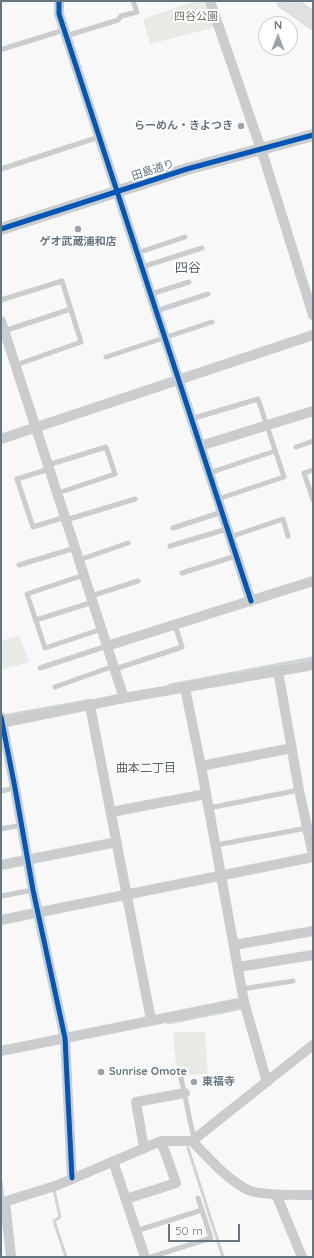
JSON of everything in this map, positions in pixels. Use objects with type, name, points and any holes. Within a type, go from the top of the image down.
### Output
[{"type":"main road","points":[[285,1],[313,21]]},
{"type":"street","points":[[59,1],[59,14],[65,33],[251,601]]},
{"type":"street","points":[[210,1],[261,148],[313,315]]},
{"type":"street","name":"田島通り","points":[[1,229],[187,169],[313,135]]},
{"type":"street","points":[[3,326],[124,698]]},
{"type":"street","points":[[1,439],[313,335]]},
{"type":"street","points":[[200,446],[267,426],[313,410]]},
{"type":"street","points":[[108,646],[313,581]]},
{"type":"street","points":[[72,1178],[65,1038],[33,890],[2,720],[90,706],[124,698],[313,665]]},
{"type":"street","points":[[1,920],[313,856],[299,790],[278,671]]},
{"type":"street","points":[[185,688],[209,808],[244,1002],[267,1082]]},
{"type":"street","points":[[90,706],[112,812],[151,1020]]},
{"type":"street","points":[[201,766],[292,748]]},
{"type":"street","points":[[112,812],[206,794]]},
{"type":"street","points":[[1,865],[117,842]]},
{"type":"street","points":[[234,945],[313,931]]},
{"type":"street","points":[[238,967],[313,955]]},
{"type":"street","points":[[1,1051],[244,1002]]},
{"type":"street","points":[[11,1257],[3,1202],[58,1185],[161,1141],[193,1140],[313,1045]]},
{"type":"street","points":[[144,1148],[136,1102],[184,1092]]},
{"type":"street","points":[[193,1140],[232,1179],[249,1190],[276,1194],[313,1195]]},
{"type":"street","points":[[126,1199],[176,1183],[161,1141]]},
{"type":"street","points":[[113,1161],[145,1257]]},
{"type":"street","points":[[276,1194],[302,1257]]},
{"type":"lane","points":[[3,49],[118,20],[121,16],[137,12],[133,1]]},
{"type":"lane","points":[[1,170],[100,137]]},
{"type":"lane","points":[[137,253],[185,237]]},
{"type":"lane","points":[[142,267],[202,248]]},
{"type":"lane","points":[[1,300],[62,281],[81,342],[16,365]]},
{"type":"lane","points":[[151,294],[189,282]]},
{"type":"lane","points":[[156,311],[208,294]]},
{"type":"lane","points":[[3,326],[71,309]]},
{"type":"lane","points":[[106,357],[212,322]]},
{"type":"lane","points":[[191,419],[258,398],[284,477],[218,499]]},
{"type":"lane","points":[[296,447],[313,441]]},
{"type":"lane","points":[[58,493],[115,474],[106,447],[17,480],[33,527],[135,499]]},
{"type":"lane","points":[[209,473],[275,451]]},
{"type":"lane","points":[[313,470],[304,473],[313,500]]},
{"type":"lane","points":[[173,528],[222,512]]},
{"type":"lane","points":[[170,546],[283,520],[288,536]]},
{"type":"lane","points":[[79,560],[128,543]]},
{"type":"lane","points":[[19,565],[75,548]]},
{"type":"lane","points":[[182,573],[236,556]]},
{"type":"lane","points":[[84,575],[27,594],[45,648],[102,629]]},
{"type":"lane","points":[[36,620],[138,581]]},
{"type":"lane","points":[[55,686],[182,647],[175,625]]},
{"type":"lane","points":[[40,668],[108,646]]},
{"type":"lane","points":[[1,791],[15,788]]},
{"type":"lane","points":[[209,808],[299,790]]},
{"type":"lane","points":[[1,829],[22,825]]},
{"type":"lane","points":[[216,846],[307,828]]},
{"type":"lane","points":[[1,896],[33,890]]},
{"type":"lane","points":[[242,990],[293,981]]},
{"type":"lane","points":[[181,1078],[193,1140]]},
{"type":"lane","points":[[151,1257],[211,1238],[198,1198]]},
{"type":"lane","points":[[136,1231],[202,1210]]},
{"type":"green space","name":"四谷公園","points":[[196,1],[207,1],[216,27],[150,44],[143,19]]},
{"type":"green space","points":[[19,635],[29,662],[1,670],[1,641]]},
{"type":"green space","points":[[173,1032],[205,1032],[208,1074],[177,1076]]},
{"type":"waterway","points":[[170,685],[313,658]]},
{"type":"waterway","points":[[3,716],[92,700]]},
{"type":"waterway","points":[[168,1023],[243,1008]]},
{"type":"waterway","points":[[188,1148],[223,1257]]},
{"type":"waterway","points":[[1,1180],[3,1199]]},
{"type":"waterway","points":[[54,1190],[60,1217],[54,1221],[66,1257]]},
{"type":"cycle path","points":[[59,1],[59,14],[251,601]]},
{"type":"cycle path","points":[[1,229],[187,169],[313,135]]},
{"type":"cycle path","points":[[1,717],[33,890],[65,1038],[72,1178]]},
{"type":"place","name":"らーめん・きよつき","points":[[241,126]]},
{"type":"place","name":"ゲオ武蔵浦和店","points":[[78,229]]},
{"type":"place","name":"Sunrise Omote","points":[[101,1072]]},
{"type":"place","name":"東福寺","points":[[194,1082]]},
{"type":"district","name":"四谷","points":[[188,268]]},
{"type":"district","name":"曲本二丁目","points":[[146,768]]}]
